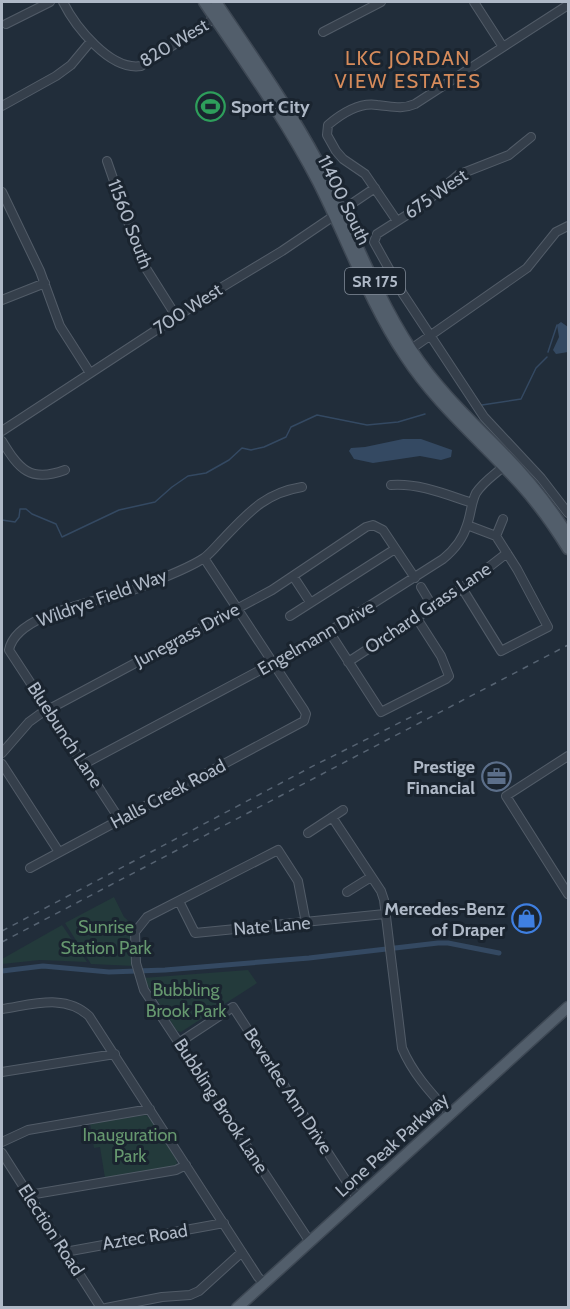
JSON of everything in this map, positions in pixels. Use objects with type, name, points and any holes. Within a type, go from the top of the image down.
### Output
[{"type":"main road","name":"11400 South","points":[[204,2],[295,140],[338,213],[384,320],[404,355],[435,397],[534,501],[568,549]]},
{"type":"main road","name":"11400 South","points":[[216,2],[292,117],[338,213],[411,349],[438,387],[506,456],[544,499],[568,535]]},
{"type":"main road","points":[[504,467],[510,466],[533,492],[544,499]]},
{"type":"main road","name":"Lone Peak Parkway","points":[[237,1308],[568,1007]]},
{"type":"street","points":[[6,24],[50,2]]},
{"type":"street","points":[[2,106],[56,76],[71,64],[91,41],[76,24],[63,2]]},
{"type":"street","points":[[323,32],[381,2]]},
{"type":"street","points":[[474,2],[503,47]]},
{"type":"street","points":[[397,221],[365,174],[343,159],[336,151],[327,135],[328,125],[350,110],[364,105],[397,108],[415,104],[568,5]]},
{"type":"street","name":"820 West","points":[[91,41],[114,58],[133,66],[141,66],[215,18]]},
{"type":"street","name":"675 West","points":[[430,336],[392,275],[374,239],[377,234],[421,206],[458,175],[509,155],[531,137]]},
{"type":"street","name":"11560 South","points":[[107,161],[142,262],[176,316]]},
{"type":"street","name":"700 West","points":[[2,431],[375,188]]},
{"type":"street","points":[[2,192],[5,209],[45,284],[60,326],[90,373]]},
{"type":"street","points":[[411,349],[527,268],[556,232],[568,226]]},
{"type":"street","points":[[2,300],[45,284]]},
{"type":"street","points":[[430,336],[484,417],[531,466],[568,513]]},
{"type":"street","points":[[2,441],[14,461],[29,472],[48,476],[65,470]]},
{"type":"street","name":"Engelmann Drive","points":[[84,764],[330,633],[415,578],[453,550],[467,525],[472,502],[484,483],[504,467]]},
{"type":"street","points":[[391,485],[420,486],[472,502]]},
{"type":"street","name":"Wildrye Field Way","points":[[9,650],[16,635],[28,625],[57,611],[134,590],[204,558],[261,502],[280,492],[302,487]]},
{"type":"street","points":[[496,536],[503,519]]},
{"type":"street","name":"Junegrass Drive","points":[[2,753],[29,722],[48,709],[238,609],[366,528],[373,525],[378,526],[395,549]]},
{"type":"street","points":[[462,588],[501,651],[548,627],[496,536],[467,525]]},
{"type":"street","points":[[290,615],[395,549],[415,578]]},
{"type":"street","name":"Orchard Grass Lane","points":[[348,662],[462,588],[507,553]]},
{"type":"street","points":[[204,558],[273,663]]},
{"type":"street","points":[[293,576],[310,603]]},
{"type":"street","points":[[421,587],[433,606]]},
{"type":"street","points":[[330,633],[381,712],[448,676],[441,656],[417,617]]},
{"type":"street","name":"Bluebunch Lane","points":[[9,650],[120,820]]},
{"type":"street","name":"Halls Creek Road","points":[[30,868],[301,724],[305,719],[305,712],[273,663]]},
{"type":"street","points":[[568,756],[506,796],[568,894]]},
{"type":"street","points":[[2,764],[59,852]]},
{"type":"street","points":[[308,833],[343,810]]},
{"type":"street","points":[[332,817],[381,891],[402,1048],[417,1077],[450,1114]]},
{"type":"street","points":[[179,901],[278,850],[298,881],[306,923]]},
{"type":"street","points":[[347,892],[371,877]]},
{"type":"street","name":"Nate Lane","points":[[179,901],[195,933],[385,914]]},
{"type":"street","name":"Bubbling Brook Lane","points":[[179,901],[147,916],[135,932],[138,971],[144,990],[310,1242]]},
{"type":"street","points":[[2,1009],[50,1002],[71,1004],[89,1016],[264,1283]]},
{"type":"street","name":"Beverlee Ann Drive","points":[[180,1042],[233,1007],[358,1198]]},
{"type":"street","points":[[2,1072],[115,1054]]},
{"type":"street","points":[[2,1142],[28,1130],[150,1110]]},
{"type":"street","name":"Election Road","points":[[2,1153],[101,1308]]},
{"type":"street","points":[[29,1195],[176,1170],[186,1165]]},
{"type":"street","name":"Aztec Road","points":[[65,1252],[224,1223]]},
{"type":"street","points":[[106,1308],[190,1295],[199,1291],[242,1252]]},
{"type":"green space","name":"Sunrise Station Park","points":[[114,897],[124,917],[134,926],[132,934],[135,966],[91,964],[65,923]]},
{"type":"green space","points":[[62,925],[87,962],[40,960],[2,964],[2,959]]},
{"type":"green space","name":"Bubbling Brook Park","points":[[248,970],[257,983],[181,1032],[177,1031],[143,978]]},
{"type":"green space","name":"Inauguration Park","points":[[146,1115],[152,1120],[176,1156],[177,1165],[105,1178],[100,1147],[94,1148],[90,1123]]},
{"type":"water","points":[[561,322],[568,327],[568,352],[556,354],[553,350],[559,337],[557,325]]},
{"type":"water","points":[[403,439],[421,439],[452,450],[451,457],[441,460],[420,456],[373,463],[354,459],[349,451],[351,448]]},
{"type":"waterway","points":[[548,352],[557,325]]},
{"type":"waterway","points":[[482,405],[521,399],[536,368],[547,357]]},
{"type":"waterway","points":[[2,520],[15,522],[19,517],[20,509],[26,509],[56,524],[62,537],[119,510],[155,502],[188,476],[206,473],[229,460],[242,448],[251,450],[264,447],[286,437],[291,427],[317,415],[367,425],[398,422],[425,414]]},
{"type":"waterway","points":[[2,971],[43,966],[109,972],[165,970],[309,958],[438,943],[499,953]]},
{"type":"railway","points":[[2,942],[568,645]]},
{"type":"railway","points":[[2,931],[315,765],[427,709]]},
{"type":"place","name":"Sport City","points":[[210,107]]},
{"type":"place","name":"Prestige Financial","points":[[496,777]]},
{"type":"place","name":"Mercedes-Benz of Draper","points":[[526,919]]},
{"type":"district","name":"LKC JORDAN VIEW ESTATES","points":[[408,70]]}]
